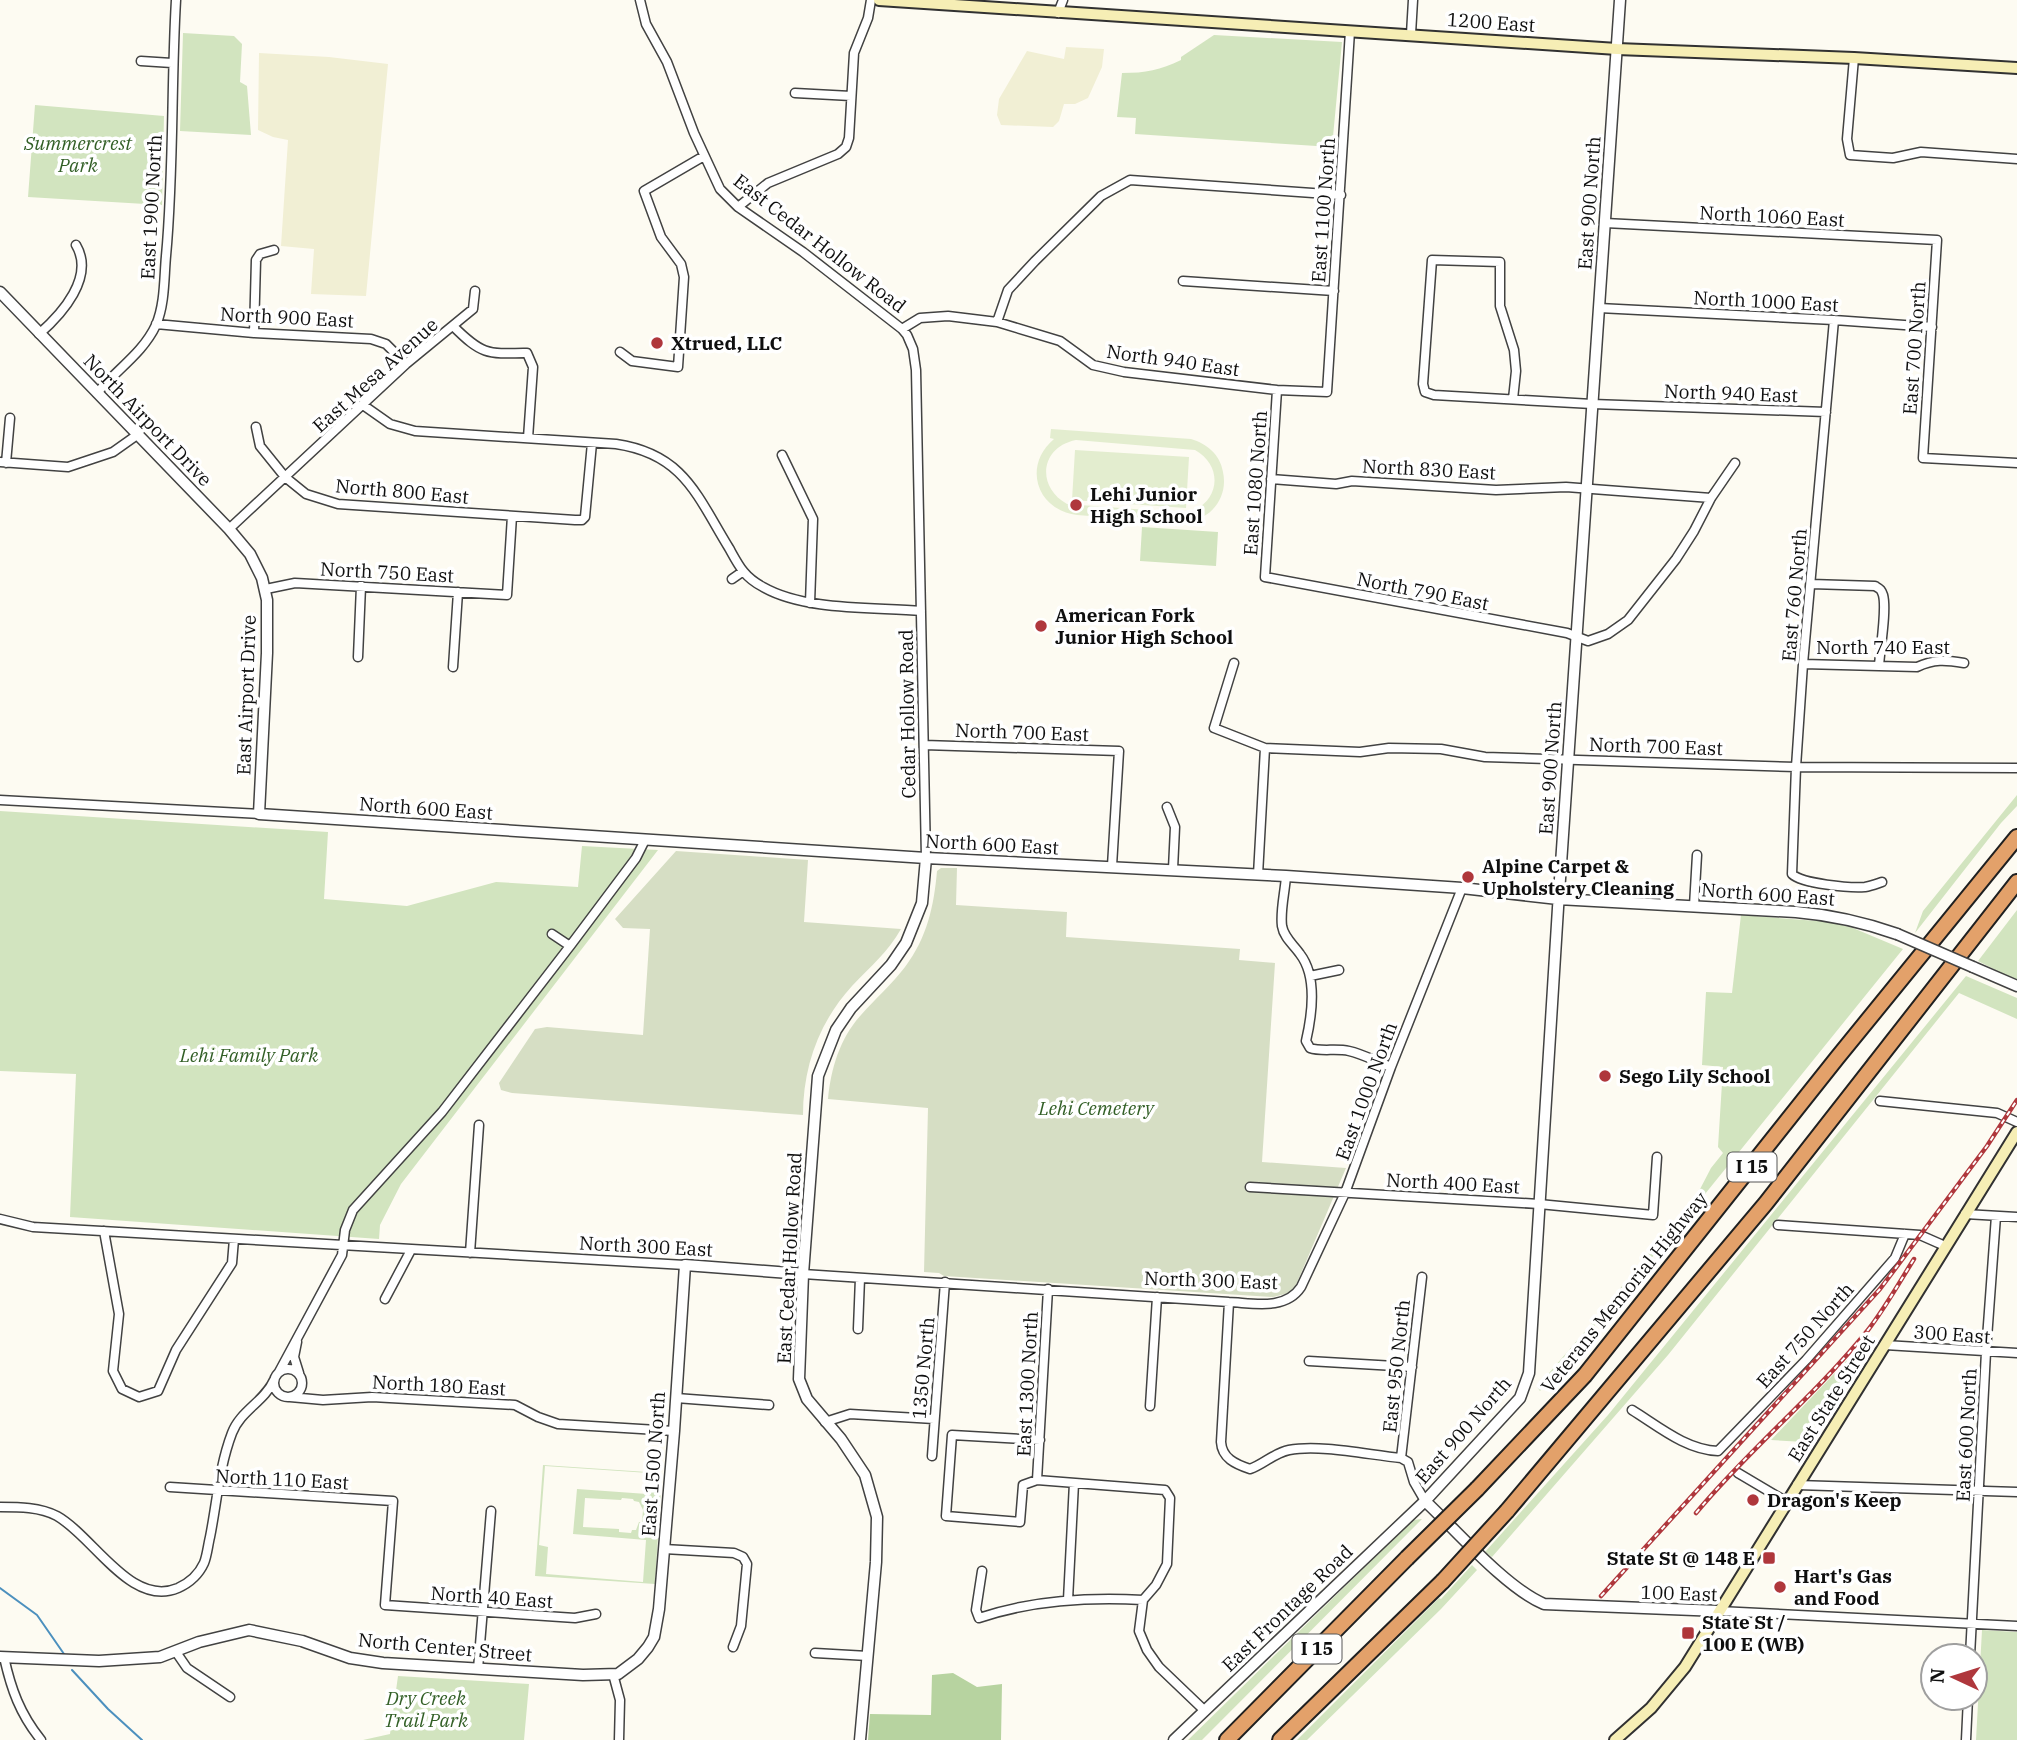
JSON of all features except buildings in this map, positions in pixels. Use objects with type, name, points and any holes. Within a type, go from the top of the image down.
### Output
[{"type":"highway","name":"Veterans Memorial Highway","points":[[1227,1740],[1477,1489],[1585,1375],[2017,837]]},
{"type":"highway","name":"I 15","points":[[1280,1740],[1443,1581],[1507,1511],[1766,1203],[2017,883]]},
{"type":"main road","name":"1200 East","points":[[879,0],[1617,49],[1854,58],[2017,68]]},
{"type":"main road","name":"East State Street","points":[[1616,1740],[1668,1689],[1719,1612],[2017,1132]]},
{"type":"street","name":"East 1900 North","points":[[97,393],[140,350],[156,324],[162,300],[170,215],[172,64],[176,0]]},
{"type":"street","name":"East Cedar Hollow Road","points":[[640,0],[646,23],[667,62],[720,189],[738,207],[803,252],[902,329],[913,349],[916,370],[921,611]]},
{"type":"street","points":[[738,207],[768,183],[838,154],[846,147],[854,53],[868,18],[871,0]]},
{"type":"street","points":[[1058,13],[1063,0]]},
{"type":"street","points":[[1411,34],[1413,0]]},
{"type":"street","name":"East 900 North","points":[[1425,1501],[1520,1398],[1530,1373],[1558,899],[1620,0]]},
{"type":"street","name":"East 1100 North","points":[[1328,392],[1350,31]]},
{"type":"street","points":[[1854,58],[1847,139],[1850,155],[1893,158],[1921,152],[2017,159]]},
{"type":"street","points":[[141,61],[172,64]]},
{"type":"street","points":[[795,93],[851,96]]},
{"type":"street","points":[[620,352],[632,362],[678,367],[684,277],[681,264],[661,237],[644,191],[704,156]]},
{"type":"street","points":[[997,322],[1008,290],[1035,261],[1101,196],[1130,180],[1341,195]]},
{"type":"street","name":"North 1060 East","points":[[1605,223],[1937,240]]},
{"type":"street","name":"East 700 North","points":[[1937,240],[1923,458],[2017,463]]},
{"type":"street","points":[[39,334],[66,308],[76,287],[82,254],[76,245]]},
{"type":"street","points":[[254,333],[256,260],[260,254],[274,250]]},
{"type":"street","name":"North 940 East","points":[[1513,399],[1516,371],[1514,350],[1500,306],[1500,262],[1432,260],[1423,384],[1425,392],[1434,395],[1592,404],[1826,412]]},
{"type":"street","points":[[1183,281],[1334,291]]},
{"type":"street","name":"East Mesa Avenue","points":[[229,529],[406,365],[473,309],[475,291]]},
{"type":"street","name":"North Airport Drive","points":[[0,292],[229,529],[250,554],[262,579]]},
{"type":"street","name":"North 1000 East","points":[[1599,308],[1932,327]]},
{"type":"street","name":"North 940 East","points":[[902,329],[919,318],[948,316],[997,322],[1060,341],[1093,365],[1124,372],[1277,390],[1328,392]]},
{"type":"street","name":"East 760 North","points":[[1834,320],[1803,663],[1792,874],[1801,880],[1855,887],[1882,882]]},
{"type":"street","name":"North 900 East","points":[[156,324],[254,333],[371,339],[386,344],[406,365]]},
{"type":"street","points":[[453,326],[468,341],[487,353],[527,353],[533,375],[528,438]]},
{"type":"street","name":"East 1080 North","points":[[1265,577],[1277,390]]},
{"type":"street","points":[[363,405],[390,424],[415,431],[638,448],[679,470],[742,572],[773,593],[810,603],[921,611]]},
{"type":"street","points":[[10,418],[3,462],[68,467],[113,452],[137,435]]},
{"type":"street","name":"North 800 East","points":[[256,427],[260,446],[285,477],[306,494],[338,504],[582,520],[585,517],[592,443]]},
{"type":"street","points":[[782,455],[813,519],[810,603]]},
{"type":"street","name":"North 790 East","points":[[1265,577],[1576,635],[1588,640],[1608,634],[1628,620],[1676,559],[1711,498],[1735,463]]},
{"type":"street","name":"North 830 East","points":[[1270,479],[1496,490],[1545,487],[1711,498]]},
{"type":"street","name":"North 750 East","points":[[265,589],[295,583],[507,595],[512,516]]},
{"type":"street","points":[[732,579],[742,572]]},
{"type":"street","name":"East Airport Drive","points":[[259,814],[267,653],[265,589],[262,579]]},
{"type":"street","points":[[1811,584],[1875,586],[1880,589],[1883,606],[1879,666]]},
{"type":"street","points":[[358,657],[361,586]]},
{"type":"street","points":[[453,667],[458,592]]},
{"type":"street","name":"Cedar Hollow Road","points":[[921,611],[926,858]]},
{"type":"street","name":"North 740 East","points":[[1803,663],[1917,667],[1931,660],[1944,659],[1964,663]]},
{"type":"street","name":"North 700 East","points":[[1234,663],[1214,728],[1265,748],[1360,752],[1389,748],[1441,749],[1485,757],[1796,767],[2017,768]]},
{"type":"street","name":"North 700 East","points":[[924,745],[1119,751],[1112,866]]},
{"type":"street","points":[[1258,874],[1265,748]]},
{"type":"street","name":"North 600 East","points":[[0,800],[259,814],[926,858],[1258,874],[1462,888],[1558,899],[1833,915],[1864,922],[1897,934],[2017,986]]},
{"type":"street","points":[[1167,807],[1175,827],[1173,869]]},
{"type":"street","points":[[0,1507],[44,1510],[59,1517],[108,1559],[130,1582],[148,1591],[172,1591],[189,1584],[204,1563],[222,1463],[233,1430],[270,1388],[290,1349],[297,1342],[342,1255],[345,1230],[353,1210],[442,1112],[636,858],[645,840]]},
{"type":"street","points":[[1694,906],[1698,855]]},
{"type":"street","name":"East Cedar Hollow Road","points":[[860,1740],[876,1562],[877,1517],[865,1475],[841,1439],[807,1399],[799,1379],[803,1274],[818,1076],[836,1030],[851,1009],[891,965],[906,943],[922,903],[926,858]]},
{"type":"street","points":[[1286,876],[1282,925],[1285,935],[1307,964],[1310,976],[1306,1041],[1310,1048],[1316,1051],[1349,1051],[1391,1067]]},
{"type":"street","name":"East 1000 North","points":[[1290,1298],[1301,1287],[1345,1193],[1391,1067],[1462,888]]},
{"type":"street","points":[[552,934],[570,946]]},
{"type":"street","points":[[1310,976],[1339,970]]},
{"type":"street","points":[[1880,1101],[1997,1114],[2017,1122]]},
{"type":"street","points":[[470,1253],[479,1125]]},
{"type":"street","name":"North 400 East","points":[[1250,1187],[1539,1204],[1653,1215],[1657,1157]]},
{"type":"street","points":[[1965,1214],[2017,1217]]},
{"type":"street","name":"East 600 North","points":[[1970,1642],[1996,1216]]},
{"type":"street","name":"North 300 East","points":[[0,1219],[33,1227],[685,1265],[1229,1302],[1272,1303],[1290,1298]]},
{"type":"street","points":[[1779,1225],[1905,1234],[1926,1237],[1945,1247]]},
{"type":"street","points":[[104,1231],[118,1314],[113,1371],[122,1389],[139,1397],[158,1391],[176,1350],[232,1263],[234,1239]]},
{"type":"street","name":"East 750 North","points":[[1632,1410],[1668,1434],[1710,1451],[1718,1451],[1806,1360],[1895,1258],[1905,1234]]},
{"type":"street","points":[[385,1299],[411,1250]]},
{"type":"street","name":"East 1500 North","points":[[638,1659],[654,1637],[659,1609],[685,1265]]},
{"type":"street","name":"East 950 North","points":[[1401,1458],[1422,1277]]},
{"type":"street","points":[[858,1329],[860,1278]]},
{"type":"street","name":"1350 North","points":[[932,1455],[945,1282]]},
{"type":"street","name":"East 1300 North","points":[[1037,1480],[1048,1289]]},
{"type":"street","points":[[1150,1406],[1157,1297]]},
{"type":"street","points":[[1229,1302],[1221,1442],[1222,1451],[1230,1460],[1250,1469],[1276,1454],[1310,1449],[1401,1458],[1408,1462],[1414,1482],[1425,1501]]},
{"type":"street","points":[[297,1342],[295,1364],[310,1390],[323,1400]]},
{"type":"street","name":"300 East","points":[[1885,1345],[2017,1353]]},
{"type":"street","points":[[1309,1361],[1412,1367]]},
{"type":"street","points":[[276,1376],[290,1369],[301,1377]]},
{"type":"street","points":[[276,1376],[277,1392],[287,1397]]},
{"type":"street","points":[[253,1406],[271,1396],[287,1397],[300,1390],[301,1377]]},
{"type":"street","name":"North 180 East","points":[[287,1397],[323,1400],[372,1397],[515,1405],[558,1424],[674,1431]]},
{"type":"street","points":[[676,1398],[769,1405]]},
{"type":"street","points":[[825,1422],[850,1414],[934,1419]]},
{"type":"street","points":[[1040,1440],[952,1435],[946,1516],[1020,1522],[1023,1485],[1037,1480],[1165,1490],[1171,1498],[1167,1564],[1156,1586],[1143,1600],[1139,1631],[1147,1650],[1159,1667],[1205,1710]]},
{"type":"street","points":[[1738,1473],[1787,1502]]},
{"type":"street","points":[[1068,1600],[1074,1483]]},
{"type":"street","points":[[1797,1485],[2017,1492]]},
{"type":"street","name":"North 110 East","points":[[170,1487],[393,1501],[385,1605]]},
{"type":"street","name":"100 East","points":[[1425,1501],[1512,1584],[1544,1604],[2017,1626]]},
{"type":"street","name":"East Frontage Road","points":[[1174,1740],[1425,1501]]},
{"type":"street","points":[[478,1669],[491,1511]]},
{"type":"street","points":[[664,1549],[734,1553],[743,1557],[747,1564],[741,1626],[733,1647]]},
{"type":"street","points":[[982,1571],[975,1610],[979,1618],[1010,1607],[1068,1600],[1143,1600]]},
{"type":"street","name":"North 40 East","points":[[385,1605],[575,1618],[596,1614]]},
{"type":"street","name":"North Center Street","points":[[2,1657],[133,1660],[160,1657],[199,1642],[249,1630],[302,1641],[349,1658],[383,1663],[583,1675],[618,1674],[638,1659]]},
{"type":"street","points":[[176,1652],[187,1668],[230,1697]]},
{"type":"street","points":[[815,1653],[868,1656]]},
{"type":"street","points":[[2,1657],[19,1708],[41,1740]]},
{"type":"street","points":[[613,1674],[620,1700],[619,1740]]},
{"type":"street","points":[[1966,1740],[1967,1712]]},
{"type":"shaded area","points":[[1066,47],[1104,49],[1102,67],[1088,98],[1075,104],[1064,104],[1059,121],[1053,127],[1001,125],[997,115],[999,99],[1027,51],[1064,59]]},
{"type":"shaded area","points":[[259,53],[388,64],[366,296],[311,294],[314,249],[281,246],[288,140],[258,130]]},
{"type":"green space","points":[[183,33],[234,36],[242,44],[240,82],[247,86],[251,135],[180,131]]},
{"type":"green space","points":[[1214,35],[1342,42],[1332,147],[1135,134],[1136,118],[1117,117],[1122,73],[1153,70],[1181,60],[1181,57]]},
{"type":"green space","name":"Summercrest Park","points":[[35,105],[164,116],[162,205],[28,197]]},
{"type":"green space","points":[[1051,429],[1191,439],[1207,447],[1219,460],[1224,481],[1221,496],[1207,514],[1187,522],[1077,515],[1063,511],[1052,505],[1038,485],[1038,462],[1054,439],[1050,438]],"holes":[[[1076,440],[1195,450],[1205,457],[1211,466],[1214,484],[1212,494],[1206,502],[1187,513],[1067,504],[1050,488],[1047,478],[1046,468],[1055,451]]]},
{"type":"green space","points":[[1075,450],[1189,457],[1186,508],[1072,500]]},
{"type":"green space","points":[[1142,527],[1218,532],[1216,566],[1140,561]]},
{"type":"green space","points":[[2017,795],[2017,806],[1915,933],[1923,911]]},
{"type":"green space","name":"Lehi Family Park","points":[[0,811],[328,832],[324,899],[407,906],[496,882],[578,887],[582,846],[658,850],[401,1184],[380,1225],[379,1239],[70,1217],[76,1074],[0,1071]]},
{"type":"green space","points":[[676,851],[808,860],[804,922],[901,929],[885,952],[840,1000],[822,1030],[806,1080],[803,1115],[501,1090],[499,1083],[535,1029],[547,1027],[643,1035],[650,929],[623,928],[615,919]]},
{"type":"green space","name":"Lehi Cemetery","points":[[941,868],[957,868],[956,905],[1067,912],[1066,937],[1240,949],[1239,960],[1275,963],[1262,1162],[1346,1168],[1296,1285],[1289,1293],[1273,1297],[944,1276],[924,1272],[928,1108],[828,1099],[834,1065],[847,1033],[900,973],[919,945],[934,897],[937,871]]},
{"type":"green space","points":[[2017,910],[2017,981],[1978,961]]},
{"type":"green space","points":[[1741,915],[1830,922],[1853,928],[1903,949],[1705,1194],[1540,1391],[1537,1387],[1698,1193],[1711,1168],[1723,1153],[1718,1147],[1723,1067],[1702,1065],[1706,992],[1732,993]]},
{"type":"green space","points":[[1966,976],[2017,998],[2017,1019],[1959,993],[1668,1355],[1492,1557],[1485,1552],[1608,1415]]},
{"type":"green space","points":[[1850,1357],[1854,1360],[1804,1442],[1771,1440]]},
{"type":"green space","points":[[543,1465],[662,1473],[655,1584],[535,1576]],"holes":[[[545,1466],[649,1473],[647,1494],[577,1489],[573,1534],[646,1540],[643,1582],[546,1574],[548,1547],[539,1545]],[[585,1498],[633,1499],[639,1502],[643,1510],[642,1522],[639,1522],[636,1530],[631,1533],[619,1532],[619,1529],[583,1527]]]},
{"type":"green space","points":[[1422,1519],[1202,1740],[1188,1740],[1413,1520]]},
{"type":"green space","points":[[1472,1565],[1477,1570],[1441,1609],[1307,1740],[1297,1740],[1439,1598],[1441,1599]]},
{"type":"green space","points":[[1982,1630],[2017,1632],[2017,1740],[1976,1740],[1978,1712],[1989,1712],[1989,1642],[1981,1642]]},
{"type":"green space","points":[[953,1673],[977,1687],[1002,1684],[1001,1740],[868,1740],[870,1714],[931,1715],[932,1675]]},
{"type":"green space","name":"Dry Creek Trail Park","points":[[398,1676],[529,1684],[524,1740],[363,1740],[390,1734]]},
{"type":"waterway","points":[[0,1588],[37,1615],[64,1654]]},
{"type":"waterway","points":[[72,1670],[108,1709],[142,1740]]},
{"type":"railway","points":[[1601,1596],[1880,1289],[1987,1146],[2017,1100]]},
{"type":"railway","points":[[1696,1513],[1738,1466],[1848,1354],[1874,1322],[1914,1259]]},
{"type":"place","name":"Xtrued, LLC","points":[[657,343]]},
{"type":"place","name":"Lehi Junior High School","points":[[1076,505]]},
{"type":"place","name":"American Fork Junior High School","points":[[1041,626]]},
{"type":"place","name":"Alpine Carpet & Upholstery Cleaning","points":[[1468,877]]},
{"type":"place","name":"Sego Lily School","points":[[1605,1076]]},
{"type":"place","name":"Dragon's Keep","points":[[1753,1500]]},
{"type":"place","name":"State St @ 148 E","points":[[1769,1558]]},
{"type":"place","name":"Hart's Gas and Food","points":[[1780,1587]]},
{"type":"place","name":"State St / 100 E (WB)","points":[[1688,1633]]}]
